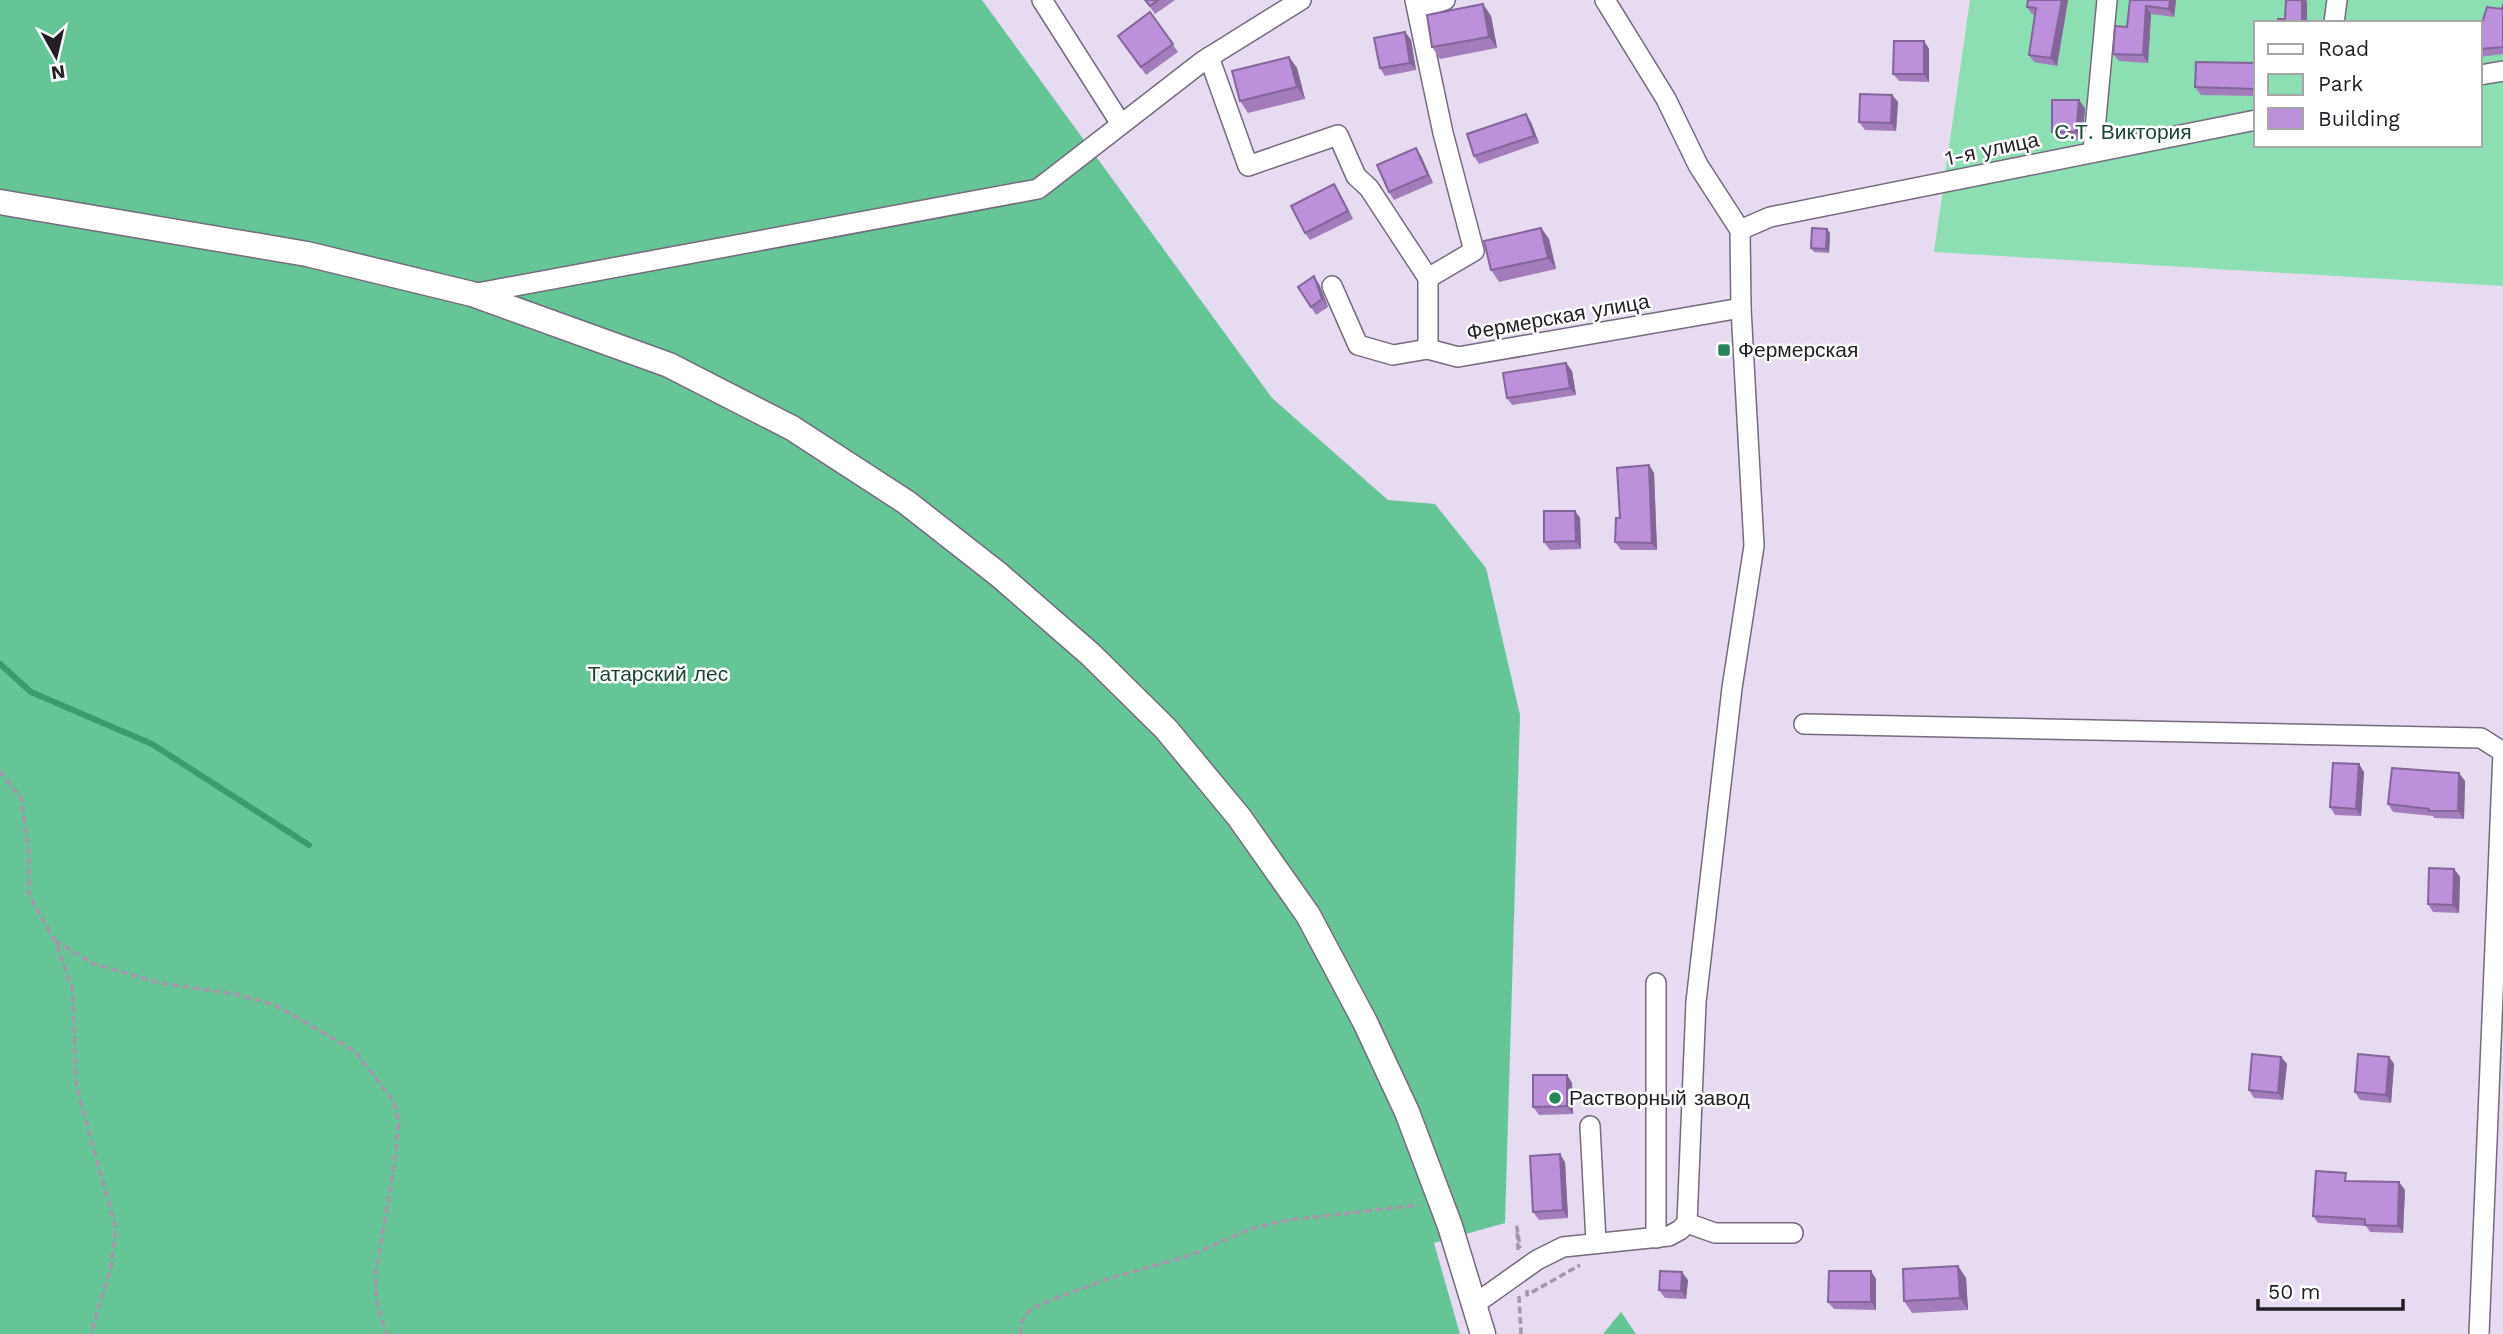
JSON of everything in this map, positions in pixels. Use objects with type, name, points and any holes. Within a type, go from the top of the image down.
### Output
[{"type":"main road","points":[[0,202],[307,254],[472,294],[669,365],[792,428],[906,502],[998,574],[1090,654],[1166,729],[1239,817],[1308,915],[1365,1022],[1406,1112],[1441,1203],[1483,1334]]},
{"type":"street","points":[[1042,0],[1121,124]]},
{"type":"street","points":[[472,294],[1038,189],[1209,57],[1301,0]]},
{"type":"street","points":[[1428,278],[1474,251],[1443,133],[1416,5],[1445,0]]},
{"type":"street","points":[[1475,1304],[1537,1259],[1563,1247],[1669,1236],[1687,1223],[1696,1002],[1732,688],[1754,546],[1741,309],[1740,230],[1698,165],[1666,99],[1605,0]]},
{"type":"street","points":[[2093,151],[2107,0]]},
{"type":"street","points":[[2334,21],[2337,0]]},
{"type":"street","points":[[1209,57],[1248,166],[1338,135],[1356,177],[1369,188],[1428,278],[1428,349],[1393,355],[1358,345],[1332,286]]},
{"type":"street","points":[[2482,75],[2503,71]]},
{"type":"street","name":"1-я улица","points":[[1740,230],[1770,217],[2254,120]]},
{"type":"street","name":"Фермерская улица","points":[[1428,349],[1458,357],[1741,309]]},
{"type":"street","points":[[1804,724],[2481,738],[2503,752],[2479,1334]]},
{"type":"street","points":[[1656,983],[1656,1238]]},
{"type":"street","points":[[1590,1126],[1596,1242]]},
{"type":"street","points":[[1687,1223],[1715,1233],[1793,1233]]},
{"type":"path","points":[[0,771],[21,798],[29,852],[30,894],[55,941],[72,990],[76,1085],[116,1228],[111,1267],[91,1334]]},
{"type":"path","points":[[55,941],[92,963],[160,984],[236,993],[265,1001],[355,1051],[394,1102],[399,1121],[376,1272],[376,1299],[386,1334]]},
{"type":"path","points":[[1020,1334],[1022,1322],[1031,1309],[1046,1302],[1108,1279],[1191,1255],[1253,1228],[1280,1222],[1441,1203]]},
{"type":"green space","name":"Татарский лес","points":[[0,0],[982,0],[1272,398],[1388,500],[1435,504],[1486,568],[1520,715],[1505,1223],[1434,1243],[1460,1334],[0,1334]]},
{"type":"green space","name":"С.Т. Виктория","points":[[1970,0],[2503,0],[2503,286],[1934,252]]},
{"type":"green space","points":[[1621,1312],[1636,1334],[1603,1334]]},
{"type":"building","points":[[1145,0],[1158,0],[1150,6]]},
{"type":"building","points":[[2028,0],[2062,0],[2051,58],[2029,55],[2036,8],[2027,7]]},
{"type":"building","points":[[2130,0],[2170,0],[2169,9],[2146,6],[2143,55],[2113,54],[2115,26],[2127,27]]},
{"type":"building","points":[[2286,0],[2302,0],[2302,21],[2278,21],[2285,19]]},
{"type":"building","points":[[1483,4],[1489,37],[1432,47],[1427,15]]},
{"type":"building","points":[[2503,4],[2503,47],[2482,49],[2482,23],[2487,7],[2502,9]]},
{"type":"building","points":[[1150,12],[1173,44],[1141,67],[1118,36]]},
{"type":"building","points":[[1405,32],[1410,63],[1380,68],[1374,38]]},
{"type":"building","points":[[1894,41],[1924,41],[1924,74],[1893,74]]},
{"type":"building","points":[[1289,57],[1297,87],[1240,101],[1232,71]]},
{"type":"building","points":[[2196,62],[2254,63],[2254,89],[2195,87]]},
{"type":"building","points":[[1860,94],[1892,95],[1891,123],[1859,122]]},
{"type":"building","points":[[2052,100],[2079,100],[2076,132],[2052,132]]},
{"type":"building","points":[[1526,114],[1534,136],[1474,156],[1467,134]]},
{"type":"building","points":[[1416,148],[1428,175],[1389,192],[1377,165]]},
{"type":"building","points":[[1334,184],[1348,211],[1305,233],[1291,206]]},
{"type":"building","points":[[1541,228],[1548,258],[1491,270],[1484,241]]},
{"type":"building","points":[[1812,228],[1827,229],[1826,249],[1811,248]]},
{"type":"building","points":[[1314,276],[1322,299],[1311,307],[1298,287]]},
{"type":"building","points":[[1566,363],[1570,388],[1507,398],[1503,373]]},
{"type":"building","points":[[1649,465],[1652,543],[1615,542],[1616,518],[1620,518],[1617,468]]},
{"type":"building","points":[[1544,511],[1575,511],[1576,541],[1544,542]]},
{"type":"building","points":[[2333,763],[2359,764],[2356,809],[2330,807]]},
{"type":"building","points":[[2392,768],[2459,773],[2458,811],[2429,811],[2388,804]]},
{"type":"building","points":[[2429,868],[2454,869],[2453,905],[2428,904]]},
{"type":"building","points":[[2252,1054],[2281,1057],[2278,1093],[2249,1090]]},
{"type":"building","points":[[2358,1054],[2389,1057],[2386,1095],[2355,1092]]},
{"type":"building","name":"Растворный завод","points":[[1533,1075],[1567,1075],[1567,1106],[1533,1107]]},
{"type":"building","points":[[1560,1154],[1563,1210],[1533,1212],[1530,1156]]},
{"type":"building","points":[[2316,1171],[2346,1173],[2345,1181],[2399,1182],[2398,1226],[2365,1225],[2365,1219],[2313,1216]]},
{"type":"building","points":[[1958,1266],[1960,1298],[1904,1301],[1903,1269]]},
{"type":"building","points":[[1660,1271],[1682,1272],[1681,1291],[1659,1290]]},
{"type":"building","points":[[1829,1271],[1871,1271],[1871,1302],[1828,1302]]},
{"type":"waterway","points":[[0,664],[31,692],[152,744],[309,845]]},
{"type":"place","name":"Фермерская","points":[[1724,350]]},
{"type":"place","name":"Растворный завод","points":[[1555,1098]]}]
